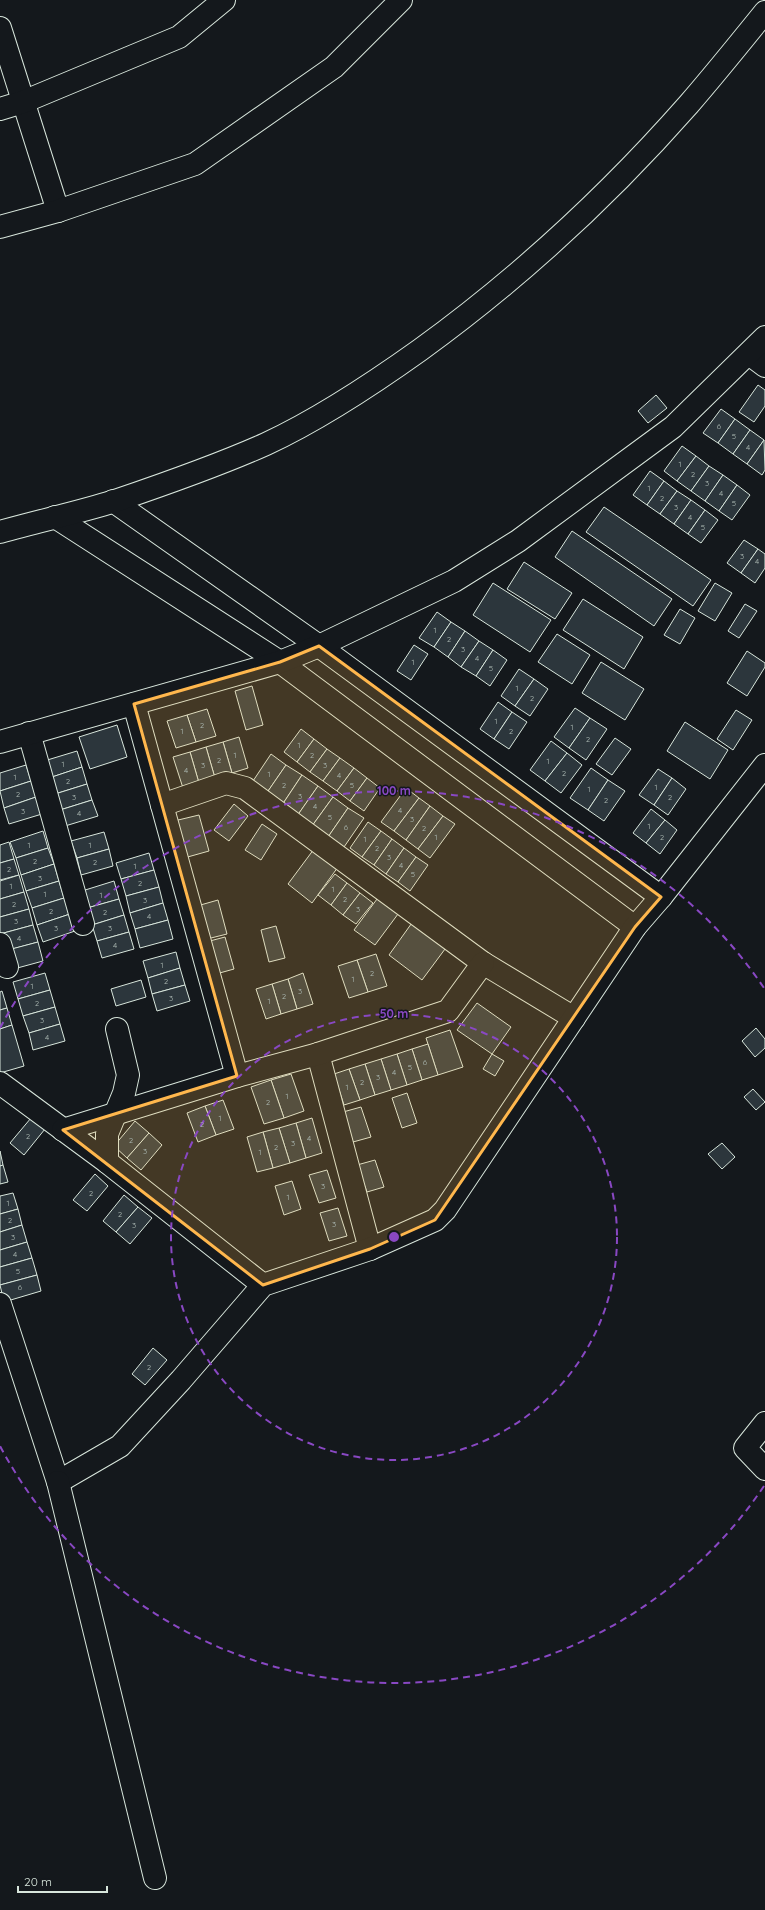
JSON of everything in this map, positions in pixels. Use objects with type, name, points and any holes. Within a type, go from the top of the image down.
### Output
[{"type":"street","points":[[0,109],[24,102],[179,37],[224,0]]},
{"type":"street","points":[[0,227],[58,211],[195,164],[334,67],[401,0]]},
{"type":"street","points":[[0,532],[113,501],[213,466],[267,443],[342,403],[388,373],[459,322],[527,266],[612,186],[688,104],[765,12]]},
{"type":"street","points":[[0,28],[58,211]]},
{"type":"street","points":[[0,742],[280,662],[319,646],[454,581],[518,541],[673,427],[757,360],[765,337]]},
{"type":"street","points":[[113,501],[319,646],[661,897]]},
{"type":"street","points":[[55,517],[280,662],[635,927]]},
{"type":"street","points":[[134,704],[237,1076]]},
{"type":"street","points":[[29,733],[83,924]]},
{"type":"street","points":[[58,1482],[120,1446],[181,1380],[263,1285],[370,1249],[435,1220],[446,1210],[635,927],[661,897],[765,765]]},
{"type":"street","points":[[162,805],[226,783],[245,788],[483,963],[574,1018]]},
{"type":"street","points":[[0,944],[7,967]]},
{"type":"street","points":[[63,1130],[237,1076],[318,1054],[448,1011],[483,963]]},
{"type":"street","points":[[107,1162],[107,1134],[124,1093],[128,1075],[117,1029]]},
{"type":"street","points":[[318,1054],[370,1249]]},
{"type":"street","points":[[0,1083],[107,1162],[263,1285]]},
{"type":"street","points":[[0,1304],[58,1482],[155,1878]]},
{"type":"street","points":[[765,1423],[745,1448],[765,1469]]},
{"type":"highlighted area","points":[[319,646],[661,897],[635,927],[435,1220],[370,1249],[263,1285],[63,1130],[237,1076],[134,704],[280,662]]},
{"type":"building","points":[[758,385],[765,390],[765,406],[754,422],[739,412]]},
{"type":"building","points":[[656,395],[667,408],[648,423],[638,411]]},
{"type":"building","points":[[721,409],[735,419],[718,443],[703,433]]},
{"type":"building","points":[[735,419],[750,430],[733,454],[718,443]]},
{"type":"building","points":[[750,430],[764,440],[747,464],[733,454]]},
{"type":"building","points":[[764,440],[765,470],[762,475],[747,464]]},
{"type":"building","points":[[682,446],[696,456],[677,481],[664,471]]},
{"type":"building","points":[[696,456],[709,466],[691,491],[677,481]]},
{"type":"building","points":[[709,466],[723,475],[705,501],[691,491]]},
{"type":"building","points":[[650,471],[664,481],[647,505],[633,495]]},
{"type":"building","points":[[723,475],[737,485],[719,511],[705,501]]},
{"type":"building","points":[[664,481],[677,491],[660,514],[647,505]]},
{"type":"building","points":[[737,485],[750,495],[732,520],[719,511]]},
{"type":"building","points":[[677,491],[691,500],[674,524],[660,514]]},
{"type":"building","points":[[691,500],[705,510],[688,534],[674,524]]},
{"type":"building","points":[[604,507],[711,580],[693,606],[586,532]]},
{"type":"building","points":[[705,510],[718,520],[701,543],[688,534]]},
{"type":"building","points":[[572,531],[672,599],[654,626],[555,557]]},
{"type":"building","points":[[744,540],[758,549],[741,573],[727,563]]},
{"type":"building","points":[[758,549],[765,554],[765,568],[755,583],[741,573]]},
{"type":"building","points":[[524,562],[572,593],[555,619],[507,589]]},
{"type":"building","points":[[493,583],[551,620],[530,652],[473,615]]},
{"type":"building","points":[[715,583],[732,593],[715,621],[698,611]]},
{"type":"building","points":[[583,599],[643,637],[624,669],[563,630]]},
{"type":"building","points":[[745,604],[757,611],[739,638],[728,631]]},
{"type":"building","points":[[680,609],[695,618],[680,644],[664,635]]},
{"type":"building","points":[[437,612],[451,622],[434,647],[419,638]]},
{"type":"building","points":[[451,622],[465,631],[448,657],[434,647]]},
{"type":"building","points":[[465,631],[479,641],[461,667],[448,657]]},
{"type":"building","points":[[557,634],[590,655],[572,684],[538,662]]},
{"type":"building","points":[[479,641],[493,650],[476,676],[461,667]]},
{"type":"building","points":[[414,645],[428,654],[411,680],[397,671]]},
{"type":"building","points":[[493,650],[507,660],[490,686],[476,676]]},
{"type":"building","points":[[747,651],[765,663],[765,667],[747,696],[727,683]]},
{"type":"building","points":[[601,662],[644,689],[625,720],[582,693]]},
{"type":"building","points":[[519,669],[534,679],[515,706],[501,696]]},
{"type":"building","points":[[534,679],[548,689],[530,716],[515,706]]},
{"type":"building","points":[[252,686],[263,725],[246,730],[235,691]]},
{"type":"building","points":[[498,702],[512,712],[494,739],[480,729]]},
{"type":"building","points":[[575,708],[590,718],[569,748],[554,737]]},
{"type":"building","points":[[207,709],[216,736],[196,742],[187,715]]},
{"type":"building","points":[[736,710],[752,720],[733,750],[717,739]]},
{"type":"building","points":[[512,712],[527,722],[509,749],[494,739]]},
{"type":"building","points":[[187,715],[196,742],[176,748],[167,721]]},
{"type":"building","points":[[590,718],[607,729],[586,760],[569,748]]},
{"type":"building","points":[[685,722],[728,750],[710,779],[667,751]]},
{"type":"building","points":[[117,725],[127,757],[90,769],[79,737]]},
{"type":"building","points":[[301,729],[314,739],[297,762],[284,752]]},
{"type":"building","points":[[239,737],[248,768],[232,773],[223,742]]},
{"type":"building","points":[[615,738],[631,749],[612,775],[596,764]]},
{"type":"building","points":[[314,739],[327,749],[310,772],[297,762]]},
{"type":"building","points":[[551,741],[567,753],[545,781],[530,770]]},
{"type":"building","points":[[223,742],[232,773],[215,778],[206,747]]},
{"type":"building","points":[[206,747],[215,778],[199,783],[190,752]]},
{"type":"building","points":[[327,749],[340,758],[323,781],[310,772]]},
{"type":"building","points":[[77,751],[82,767],[49,778],[44,761]]},
{"type":"building","points":[[190,752],[199,783],[183,788],[173,757]]},
{"type":"building","points":[[567,753],[582,765],[561,793],[545,781]]},
{"type":"building","points":[[271,754],[286,765],[266,794],[251,784]]},
{"type":"building","points":[[340,758],[354,768],[337,791],[323,781]]},
{"type":"building","points":[[26,765],[31,781],[0,791],[0,773]]},
{"type":"building","points":[[286,765],[302,775],[282,805],[266,794]]},
{"type":"building","points":[[82,767],[87,784],[55,794],[49,778]]},
{"type":"building","points":[[354,768],[367,778],[350,801],[337,791]]},
{"type":"building","points":[[591,768],[608,780],[588,810],[570,798]]},
{"type":"building","points":[[658,769],[672,778],[654,805],[639,795]]},
{"type":"building","points":[[302,775],[318,786],[297,816],[282,805]]},
{"type":"building","points":[[367,778],[380,788],[364,811],[350,801]]},
{"type":"building","points":[[672,778],[686,789],[668,815],[654,805]]},
{"type":"building","points":[[608,780],[625,791],[604,821],[588,810]]},
{"type":"building","points":[[31,781],[36,797],[4,808],[0,791]]},
{"type":"building","points":[[87,784],[92,800],[60,810],[55,794]]},
{"type":"building","points":[[318,786],[333,797],[312,826],[297,816]]},
{"type":"building","points":[[406,788],[419,798],[394,831],[381,822]]},
{"type":"building","points":[[36,797],[42,814],[9,824],[4,808]]},
{"type":"building","points":[[333,797],[348,808],[328,837],[312,826]]},
{"type":"building","points":[[419,798],[430,806],[406,840],[394,831]]},
{"type":"building","points":[[92,800],[98,816],[65,826],[60,810]]},
{"type":"building","points":[[234,804],[248,816],[229,841],[214,830]]},
{"type":"building","points":[[430,806],[443,816],[418,849],[406,840]]},
{"type":"building","points":[[348,808],[364,818],[344,847],[328,837]]},
{"type":"building","points":[[651,809],[665,820],[646,843],[633,833]]},
{"type":"building","points":[[199,815],[209,851],[184,858],[174,821]]},
{"type":"building","points":[[443,816],[455,824],[430,858],[418,849]]},
{"type":"building","points":[[665,820],[677,830],[660,854],[646,843]]},
{"type":"building","points":[[368,822],[381,831],[362,857],[350,848]]},
{"type":"building","points":[[262,824],[277,834],[261,860],[245,850]]},
{"type":"building","points":[[43,831],[48,848],[16,858],[10,842]]},
{"type":"building","points":[[381,831],[392,839],[374,865],[362,857]]},
{"type":"building","points":[[104,832],[109,849],[77,858],[71,841]]},
{"type":"building","points":[[392,839],[404,848],[386,874],[374,865]]},
{"type":"building","points":[[9,842],[14,859],[0,863],[0,845]]},
{"type":"building","points":[[48,848],[54,864],[21,875],[16,858]]},
{"type":"building","points":[[404,848],[416,857],[398,882],[386,874]]},
{"type":"building","points":[[109,849],[113,866],[81,875],[77,858]]},
{"type":"building","points":[[314,849],[338,867],[312,903],[288,884]]},
{"type":"building","points":[[149,853],[154,870],[121,879],[116,863]]},
{"type":"building","points":[[416,857],[428,865],[410,891],[398,882]]},
{"type":"building","points":[[14,859],[19,875],[0,880],[0,863]]},
{"type":"building","points":[[54,864],[59,881],[26,891],[21,875]]},
{"type":"building","points":[[154,870],[159,887],[126,896],[121,879]]},
{"type":"building","points":[[335,874],[347,883],[331,905],[318,895]]},
{"type":"building","points":[[19,875],[24,892],[0,899],[0,881]]},
{"type":"building","points":[[59,881],[64,898],[32,908],[26,891]]},
{"type":"building","points":[[114,881],[119,899],[87,908],[82,891]]},
{"type":"building","points":[[347,883],[360,893],[343,915],[331,905]]},
{"type":"building","points":[[159,887],[163,903],[130,913],[126,896]]},
{"type":"building","points":[[24,892],[29,909],[0,917],[0,899]]},
{"type":"building","points":[[360,893],[373,903],[356,924],[343,915]]},
{"type":"building","points":[[380,895],[401,910],[375,945],[354,930]]},
{"type":"building","points":[[64,898],[70,914],[37,925],[32,908]]},
{"type":"building","points":[[119,899],[124,915],[92,925],[87,908]]},
{"type":"building","points":[[218,900],[227,934],[207,939],[197,906]]},
{"type":"building","points":[[163,903],[168,920],[135,929],[130,913]]},
{"type":"building","points":[[29,909],[33,925],[0,934],[0,917]]},
{"type":"building","points":[[70,914],[75,931],[43,942],[37,925]]},
{"type":"building","points":[[124,915],[129,932],[97,941],[92,925]]},
{"type":"building","points":[[168,920],[173,939],[140,948],[135,929]]},
{"type":"building","points":[[414,920],[448,945],[422,980],[389,955]]},
{"type":"building","points":[[33,925],[38,942],[5,951],[0,934]]},
{"type":"building","points":[[276,926],[285,958],[269,962],[261,930]]},
{"type":"building","points":[[129,932],[134,949],[102,958],[97,941]]},
{"type":"building","points":[[225,937],[234,969],[216,974],[206,942]]},
{"type":"building","points":[[38,942],[43,961],[10,970],[4,951]]},
{"type":"building","points":[[176,952],[180,968],[148,978],[143,961]]},
{"type":"building","points":[[376,954],[387,986],[368,992],[357,960]]},
{"type":"building","points":[[357,960],[368,992],[349,998],[338,966]]},
{"type":"building","points":[[180,968],[185,985],[152,994],[148,978]]},
{"type":"building","points":[[45,973],[50,990],[18,999],[13,982]]},
{"type":"building","points":[[303,973],[313,1004],[297,1009],[288,979]]},
{"type":"building","points":[[288,979],[297,1009],[281,1014],[272,984]]},
{"type":"building","points":[[141,980],[146,997],[116,1006],[111,989]]},
{"type":"building","points":[[272,984],[281,1014],[266,1019],[256,989]]},
{"type":"building","points":[[185,985],[190,1001],[157,1011],[152,994]]},
{"type":"building","points":[[50,990],[55,1007],[23,1016],[18,999]]},
{"type":"building","points":[[2,991],[7,1008],[0,1010],[0,992]]},
{"type":"building","points":[[477,1003],[511,1027],[492,1054],[457,1030]]},
{"type":"building","points":[[55,1007],[60,1024],[29,1033],[23,1016]]},
{"type":"building","points":[[7,1008],[12,1025],[0,1029],[0,1010]]},
{"type":"building","points":[[60,1024],[65,1041],[33,1050],[29,1033]]},
{"type":"building","points":[[12,1025],[24,1066],[0,1073],[0,1029]]},
{"type":"building","points":[[756,1028],[765,1039],[765,1048],[755,1057],[742,1041]]},
{"type":"building","points":[[450,1030],[463,1067],[438,1075],[426,1038]]},
{"type":"building","points":[[428,1044],[438,1075],[422,1080],[412,1049]]},
{"type":"building","points":[[412,1049],[422,1080],[407,1085],[397,1054]]},
{"type":"building","points":[[397,1054],[407,1085],[391,1090],[381,1059]]},
{"type":"building","points":[[492,1054],[504,1061],[495,1076],[483,1069]]},
{"type":"building","points":[[381,1059],[391,1090],[375,1095],[365,1064]]},
{"type":"building","points":[[365,1064],[375,1095],[360,1100],[349,1069]]},
{"type":"building","points":[[349,1069],[360,1100],[344,1105],[334,1074]]},
{"type":"building","points":[[291,1074],[304,1111],[284,1118],[271,1080]]},
{"type":"building","points":[[271,1080],[284,1118],[264,1124],[251,1087]]},
{"type":"building","points":[[753,1089],[765,1102],[756,1110],[744,1097]]},
{"type":"building","points":[[407,1093],[417,1123],[402,1128],[392,1098]]},
{"type":"building","points":[[223,1100],[234,1129],[216,1135],[205,1106]]},
{"type":"building","points":[[205,1106],[216,1135],[198,1142],[187,1113]]},
{"type":"building","points":[[361,1107],[371,1137],[353,1142],[343,1112]]},
{"type":"building","points":[[31,1118],[45,1129],[24,1155],[10,1143]]},
{"type":"building","points":[[312,1118],[322,1153],[306,1158],[296,1123]]},
{"type":"building","points":[[135,1121],[149,1133],[127,1158],[114,1146]]},
{"type":"building","points":[[296,1123],[306,1158],[290,1163],[279,1128]]},
{"type":"building","points":[[279,1128],[290,1163],[273,1168],[263,1132]]},
{"type":"building","points":[[263,1132],[273,1168],[257,1172],[247,1137]]},
{"type":"building","points":[[149,1133],[162,1145],[141,1170],[127,1158]]},
{"type":"building","points":[[722,1143],[735,1157],[722,1169],[708,1154]]},
{"type":"building","points":[[0,1151],[3,1165],[0,1166]]},
{"type":"building","points":[[375,1160],[384,1187],[367,1192],[357,1165]]},
{"type":"building","points":[[3,1165],[8,1182],[0,1184],[0,1166]]},
{"type":"building","points":[[327,1170],[336,1198],[319,1203],[309,1175]]},
{"type":"building","points":[[95,1174],[108,1186],[87,1211],[73,1200]]},
{"type":"building","points":[[292,1181],[301,1209],[284,1215],[275,1186]]},
{"type":"building","points":[[13,1193],[18,1209],[0,1214],[0,1196]]},
{"type":"building","points":[[124,1195],[138,1207],[116,1232],[103,1221]]},
{"type":"building","points":[[138,1207],[152,1218],[130,1244],[116,1232]]},
{"type":"building","points":[[338,1208],[347,1236],[329,1241],[320,1213]]},
{"type":"building","points":[[18,1209],[22,1225],[0,1232],[0,1214]]},
{"type":"building","points":[[22,1225],[27,1242],[0,1250],[0,1232]]},
{"type":"building","points":[[27,1242],[32,1258],[0,1267],[0,1250]]},
{"type":"building","points":[[32,1258],[37,1275],[0,1285],[0,1267]]},
{"type":"building","points":[[37,1275],[41,1291],[4,1302],[0,1285]]},
{"type":"building","points":[[153,1348],[167,1360],[145,1385],[132,1374]]}]
